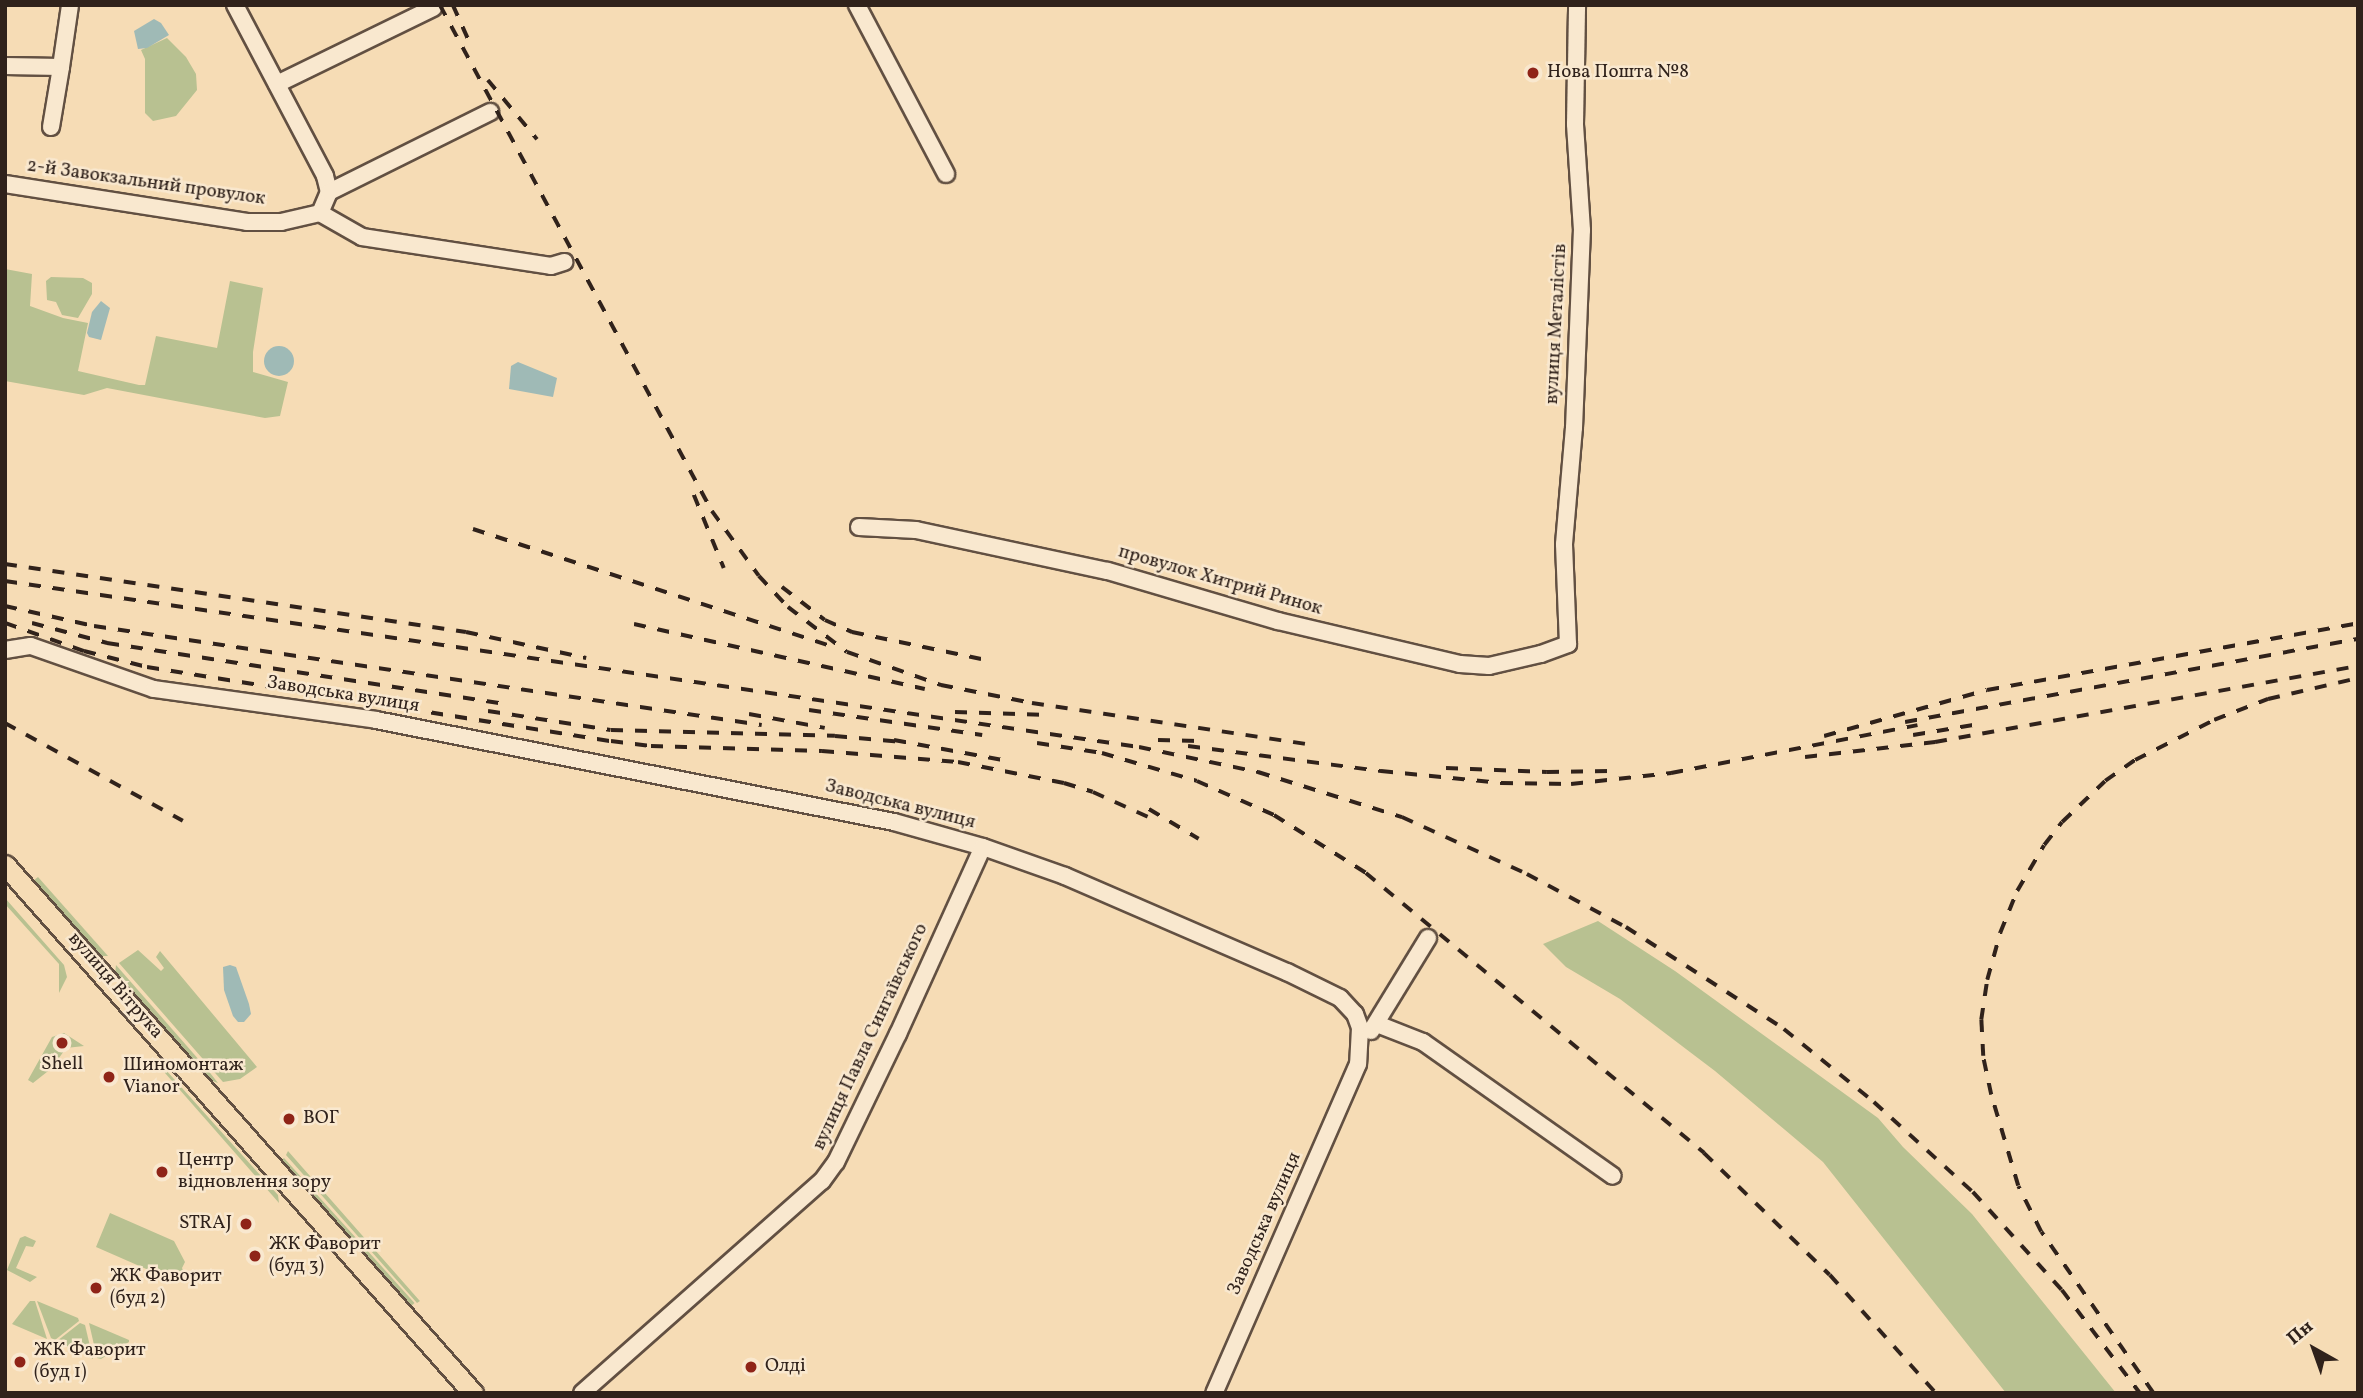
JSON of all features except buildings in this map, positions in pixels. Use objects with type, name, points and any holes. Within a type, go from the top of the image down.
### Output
[{"type":"main road","name":"вулиця Вітрука","points":[[5,865],[473,1393]]},
{"type":"main road","name":"вулиця Вітрука","points":[[5,876],[462,1393]]},
{"type":"street","points":[[51,127],[69,5]]},
{"type":"street","points":[[235,5],[317,158],[329,192]]},
{"type":"street","points":[[857,5],[946,174]]},
{"type":"street","name":"вулиця Металістів","points":[[1568,643],[1564,544],[1574,428],[1582,230],[1575,124],[1577,5]]},
{"type":"street","points":[[277,84],[433,8]]},
{"type":"street","points":[[5,65],[61,67]]},
{"type":"street","points":[[490,112],[329,192],[320,213],[362,237],[551,266],[564,262]]},
{"type":"street","name":"2-й Завокзальний провулок","points":[[5,184],[247,222],[281,222],[320,213]]},
{"type":"street","name":"провулок Хитрий Ринок","points":[[859,527],[916,530],[1108,571],[1278,621],[1460,664],[1489,666],[1541,654],[1568,643]]},
{"type":"street","name":"Заводська вулиця","points":[[5,650],[31,646],[154,689],[389,722],[894,822],[983,847],[1065,876],[1298,977],[1346,1002],[1355,1014],[1361,1035],[1358,1064],[1214,1393]]},
{"type":"street","name":"вулиця Павла Сингаївського","points":[[582,1393],[822,1181],[836,1162],[983,847]]},
{"type":"street","points":[[1361,1035],[1374,1030],[1428,938]]},
{"type":"street","points":[[1377,1024],[1423,1042],[1612,1176]]},
{"type":"green space","points":[[167,38],[186,57],[196,74],[197,90],[176,116],[153,121],[145,113],[145,59],[141,50]]},
{"type":"green space","points":[[5,269],[32,274],[30,306],[63,318],[88,323],[78,371],[139,385],[145,385],[156,336],[217,348],[230,281],[263,288],[253,352],[253,372],[288,382],[280,416],[265,418],[107,388],[84,395],[5,381]]},
{"type":"green space","points":[[51,277],[83,278],[92,283],[92,294],[78,318],[62,315],[56,302],[47,300],[46,281]]},
{"type":"green space","points":[[38,877],[108,956],[98,956],[33,881]]},
{"type":"green space","points":[[5,898],[64,965],[67,977],[59,993],[59,964],[5,904]]},
{"type":"green space","points":[[1598,921],[1675,971],[1878,1118],[1903,1147],[1972,1214],[2116,1393],[2006,1393],[1823,1162],[1715,1071],[1620,999],[1566,967],[1543,944]]},
{"type":"green space","points":[[138,950],[161,971],[164,968],[156,957],[160,951],[257,1067],[240,1079],[223,1082],[119,963]]},
{"type":"green space","points":[[116,965],[218,1083],[207,1079],[115,975]]},
{"type":"green space","points":[[64,1033],[84,1046],[66,1048],[52,1068],[33,1083],[28,1080],[52,1037]]},
{"type":"green space","points":[[165,1069],[278,1195],[279,1203],[165,1073]]},
{"type":"green space","points":[[288,1151],[420,1301],[417,1303],[286,1155]]},
{"type":"green space","points":[[284,1158],[414,1303],[410,1307],[280,1162]]},
{"type":"green space","points":[[110,1213],[174,1241],[185,1262],[182,1268],[185,1275],[181,1278],[174,1270],[160,1275],[96,1247]]},
{"type":"green space","points":[[25,1236],[36,1241],[33,1247],[26,1246],[16,1268],[37,1277],[30,1282],[7,1270],[20,1238]]},
{"type":"green space","points":[[30,1301],[35,1301],[47,1339],[12,1324]]},
{"type":"green space","points":[[37,1301],[78,1318],[79,1321],[55,1340],[51,1338]]},
{"type":"green space","points":[[80,1323],[85,1325],[93,1359],[57,1341]]},
{"type":"green space","points":[[89,1323],[129,1342],[101,1359],[97,1358]]},
{"type":"water","points":[[154,19],[161,23],[169,35],[147,48],[138,49],[134,31]]},
{"type":"water","points":[[101,301],[110,308],[101,340],[89,337],[87,333],[92,312]]},
{"type":"water","points":[[279,346],[290,350],[294,361],[290,372],[279,376],[268,372],[264,361],[268,350]]},
{"type":"water","points":[[518,362],[557,378],[553,397],[509,389],[511,366]]},
{"type":"water","points":[[223,967],[236,967],[249,1004],[251,1014],[244,1022],[238,1022],[233,1016],[224,990]]},
{"type":"railway","points":[[440,5],[712,511],[759,576],[788,607],[847,652],[941,685],[1032,703],[1314,745]]},
{"type":"railway","points":[[453,5],[468,39]]},
{"type":"railway","points":[[488,80],[537,139]]},
{"type":"railway","points":[[694,495],[724,568]]},
{"type":"railway","points":[[473,529],[830,646]]},
{"type":"railway","points":[[5,564],[466,632],[586,658]]},
{"type":"railway","points":[[5,581],[1139,747],[1258,772],[1402,817],[1527,874],[1626,927],[1784,1029],[1874,1102],[1973,1192],[2062,1290],[2140,1393]]},
{"type":"railway","points":[[782,587],[825,620],[852,632],[981,659]]},
{"type":"railway","points":[[5,606],[94,626],[762,725]]},
{"type":"railway","points":[[5,623],[84,651],[147,667],[611,741],[651,746],[822,751],[958,762],[1064,783],[1093,792],[1155,820]]},
{"type":"railway","points":[[32,623],[107,643],[505,704]]},
{"type":"railway","points":[[1824,736],[1987,690],[2358,623]]},
{"type":"railway","points":[[634,624],[925,689]]},
{"type":"railway","points":[[1905,722],[2358,639]]},
{"type":"railway","points":[[1805,757],[1935,742],[2358,666]]},
{"type":"railway","points":[[2153,1393],[2041,1232],[2018,1186],[1991,1095],[1983,1056],[1981,1020],[1987,980],[2000,933],[2017,891],[2044,845],[2062,822],[2105,781],[2135,760],[2214,720],[2268,699],[2358,678]]},
{"type":"railway","points":[[809,710],[982,735]]},
{"type":"railway","points":[[488,711],[611,730],[835,736],[903,742]]},
{"type":"railway","points":[[955,712],[1049,715]]},
{"type":"railway","points":[[749,714],[825,728]]},
{"type":"railway","points":[[5,723],[183,821]]},
{"type":"railway","points":[[1913,735],[1979,724]]},
{"type":"railway","points":[[1188,746],[1381,771],[1501,783],[1571,784],[1671,773],[1917,725]]},
{"type":"railway","points":[[894,740],[1008,761]]},
{"type":"railway","points":[[1158,740],[1199,741]]},
{"type":"railway","points":[[1037,743],[1102,753],[1197,781],[1274,815],[1366,873],[1704,1153],[1830,1275],[1936,1393]]},
{"type":"railway","points":[[1446,768],[1547,772],[1610,771]]},
{"type":"railway","points":[[1149,809],[1199,839]]},
{"type":"place","name":"Нова Пошта №8","points":[[1533,73]]},
{"type":"place","name":"Shell","points":[[62,1043]]},
{"type":"place","name":"Шиномонтаж Vianor","points":[[109,1077]]},
{"type":"place","name":"ВОГ","points":[[289,1119]]},
{"type":"place","name":"Центр відновлення зору","points":[[162,1172]]},
{"type":"place","name":"STRAJ","points":[[246,1224]]},
{"type":"place","name":"ЖК Фаворит (буд 3)","points":[[255,1256]]},
{"type":"place","name":"ЖК Фаворит (буд 2)","points":[[96,1288]]},
{"type":"place","name":"ЖК Фаворит (буд 1)","points":[[20,1362]]},
{"type":"place","name":"Олді","points":[[751,1367]]}]
